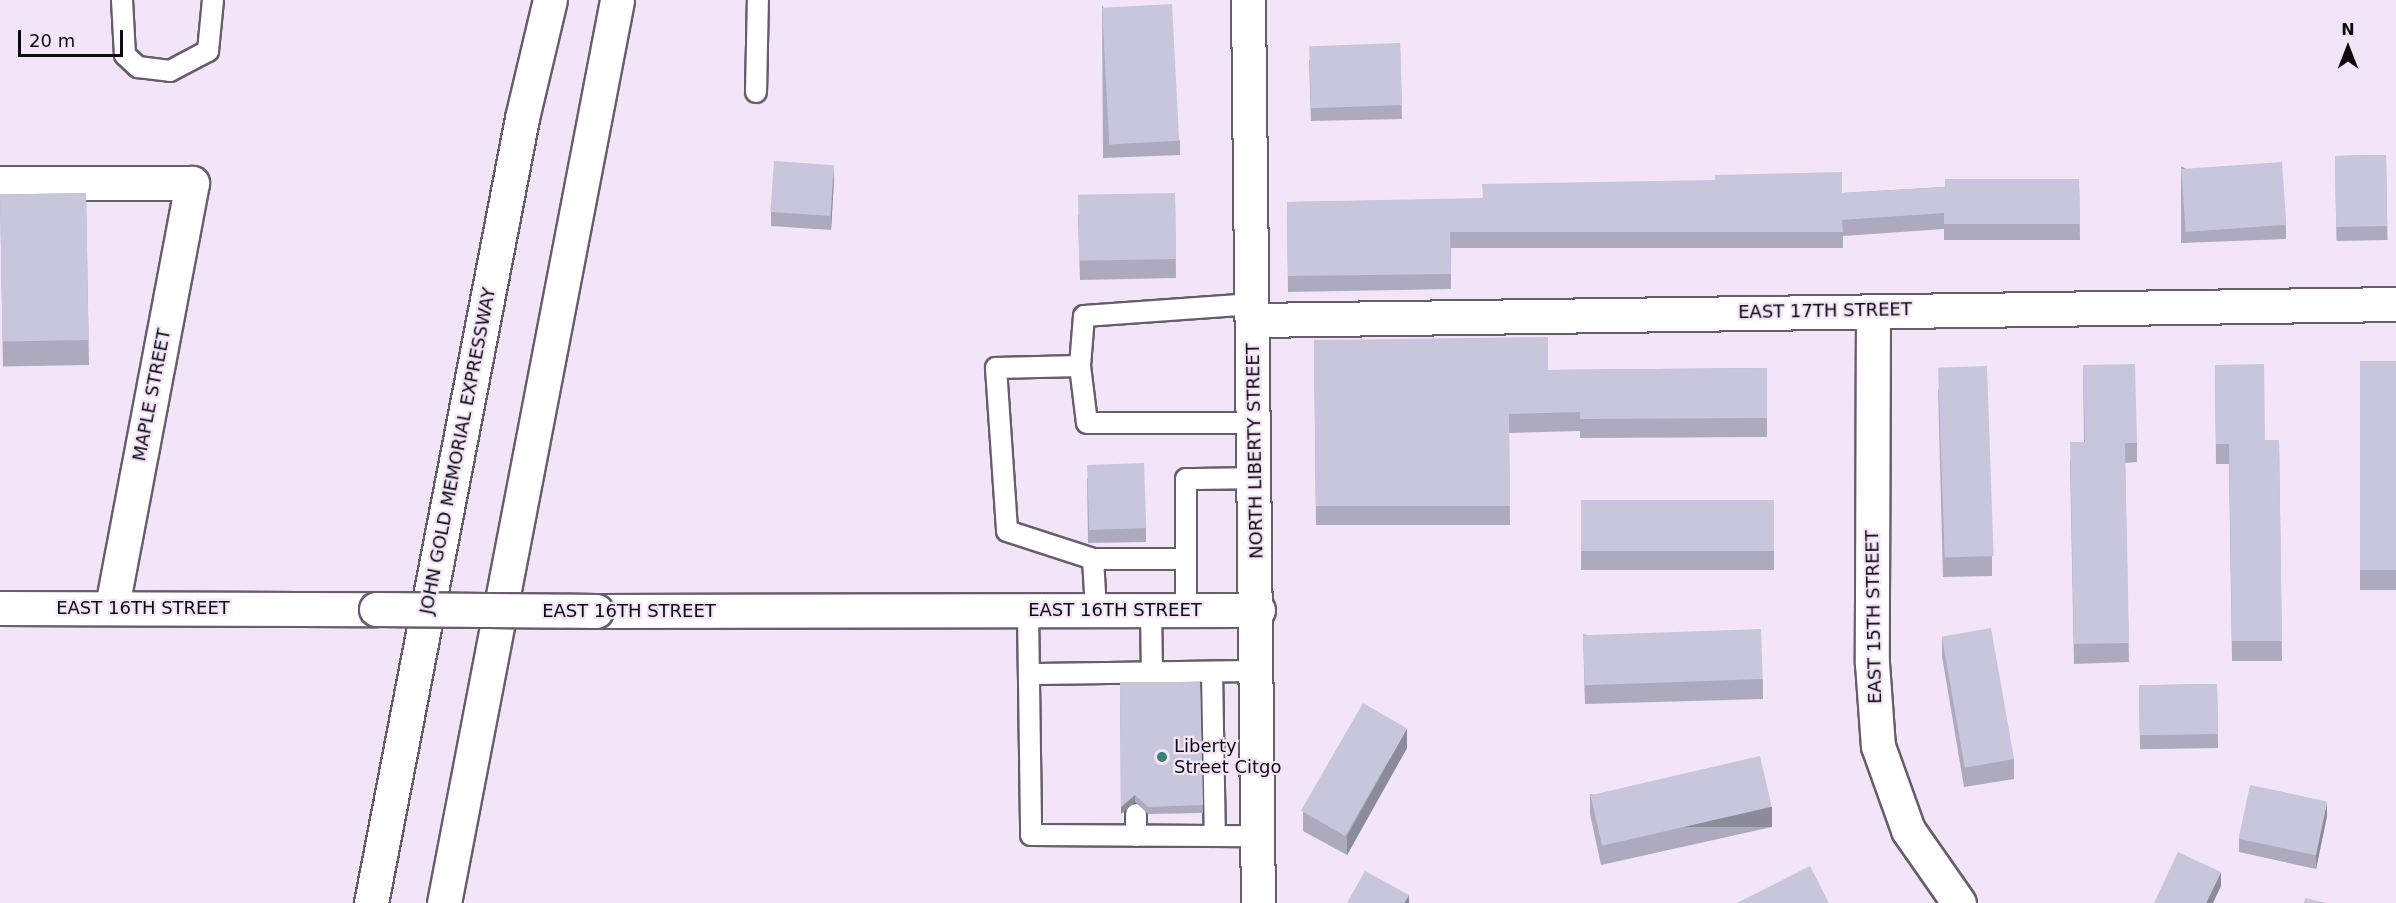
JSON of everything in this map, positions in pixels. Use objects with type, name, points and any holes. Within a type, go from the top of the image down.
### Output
[{"type":"main road","points":[[522,118],[529,0]]},
{"type":"main road","name":"JOHN GOLD MEMORIAL EXPRESSWAY","points":[[370,903],[522,118],[550,0]]},
{"type":"main road","points":[[444,903],[617,0]]},
{"type":"main road","name":"NORTH LIBERTY STREET","points":[[1248,0],[1258,610],[1258,903]]},
{"type":"main road","name":"MAPLE STREET","points":[[0,183],[192,183],[111,607]]},
{"type":"main road","name":"EAST 17TH STREET","points":[[1253,312],[1873,311],[2396,304]]},
{"type":"main road","name":"EAST 15TH STREET","points":[[1873,311],[1872,663],[1878,746],[1908,830],[1959,903]]},
{"type":"main road","name":"EAST 16TH STREET","points":[[0,608],[596,611],[1258,610]]},
{"type":"lane","points":[[122,0],[125,56],[138,67],[170,71],[208,51],[213,0]]},
{"type":"lane","points":[[756,92],[758,0]]},
{"type":"lane","points":[[1253,312],[1084,316],[1080,366],[1087,423],[1255,423]]},
{"type":"lane","points":[[1080,366],[996,368],[1007,531],[1093,559],[1186,559]]},
{"type":"lane","points":[[1186,610],[1186,479],[1256,478]]},
{"type":"lane","points":[[1093,559],[1096,610]]},
{"type":"lane","points":[[1029,610],[1031,836],[1258,836]]},
{"type":"lane","points":[[1140,678],[1151,610]]},
{"type":"lane","points":[[1029,674],[1140,678],[1258,671]]},
{"type":"lane","points":[[1212,672],[1208,731],[1208,783],[1215,836]]},
{"type":"lane","points":[[1136,814],[1136,836]]},
{"type":"building","points":[[1172,4],[1179,141],[1109,144],[1102,8]]},
{"type":"building","points":[[1400,43],[1402,105],[1311,108],[1309,46]]},
{"type":"building","points":[[2386,155],[2387,226],[2336,227],[2335,156]]},
{"type":"building","points":[[774,161],[834,165],[830,216],[770,212]]},
{"type":"building","points":[[2282,162],[2286,225],[2186,232],[2181,169]]},
{"type":"building","points":[[1842,172],[1842,193],[1945,187],[1945,179],[2079,179],[2080,224],[1944,224],[1944,213],[1842,220],[1843,232],[1450,232],[1451,274],[1288,276],[1287,202],[1483,198],[1482,184],[1715,180],[1715,175]]},
{"type":"building","points":[[86,193],[89,340],[3,341],[0,195]]},
{"type":"building","points":[[1175,193],[1176,259],[1079,261],[1078,195]]},
{"type":"building","points":[[1548,337],[1548,370],[1767,368],[1767,418],[1580,419],[1580,412],[1509,414],[1510,506],[1316,506],[1314,340]]},
{"type":"building","points":[[2360,361],[2396,361],[2396,570],[2360,570]]},
{"type":"building","points":[[2135,364],[2137,443],[2125,443],[2129,643],[2074,644],[2070,442],[2085,442],[2083,365]]},
{"type":"building","points":[[2264,364],[2265,440],[2279,440],[2282,641],[2232,641],[2229,444],[2216,444],[2215,365]]},
{"type":"building","points":[[1987,366],[1994,556],[1945,558],[1938,368]]},
{"type":"building","points":[[1144,463],[1146,528],[1089,530],[1087,465]]},
{"type":"building","points":[[1581,500],[1774,500],[1774,551],[1581,551]]},
{"type":"building","points":[[1991,628],[2014,759],[1965,768],[1942,637]]},
{"type":"building","points":[[1761,629],[1763,679],[1585,685],[1583,635]]},
{"type":"building","name":"Liberty Street Citgo","points":[[1120,682],[1200,682],[1203,805],[1148,807],[1135,795],[1121,807]]},
{"type":"building","points":[[2217,684],[2218,734],[2140,735],[2139,685]]},
{"type":"building","points":[[1363,703],[1407,728],[1345,836],[1301,810]]},
{"type":"building","points":[[1760,756],[1772,807],[1602,846],[1590,795]]},
{"type":"building","points":[[2250,785],[2327,801],[2316,855],[2239,839]]},
{"type":"building","points":[[2178,852],[2221,872],[2206,903],[2154,903]]},
{"type":"building","points":[[1810,866],[1829,903],[1737,903]]},
{"type":"building","points":[[1365,871],[1409,895],[1404,903],[1347,903]]},
{"type":"building","points":[[2305,898],[2326,903],[2304,903]]},
{"type":"place","name":"Liberty Street Citgo","points":[[1162,757]]}]
